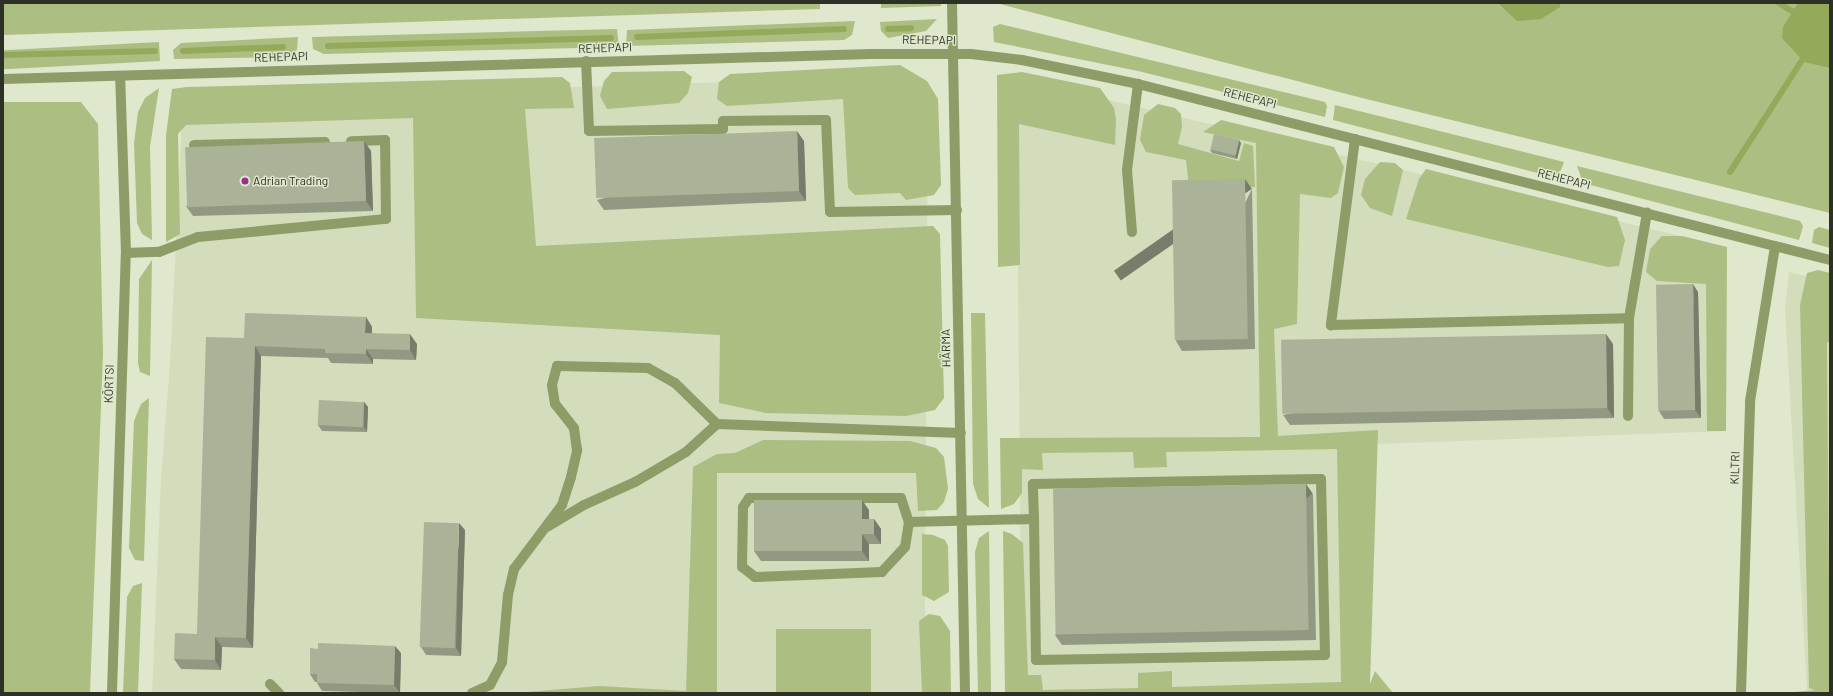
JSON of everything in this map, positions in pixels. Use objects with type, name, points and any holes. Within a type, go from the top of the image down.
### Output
[{"type":"street","name":"HÄRMA","points":[[952,3],[965,693]]},
{"type":"street","name":"REHEPAPI","points":[[3,79],[586,61],[953,53],[1022,60],[1138,84],[1830,260]]},
{"type":"street","points":[[586,61],[588,131],[722,129],[723,121],[826,120],[830,212],[957,210]]},
{"type":"street","name":"KÕRTSI","points":[[112,693],[126,253],[120,76]]},
{"type":"street","points":[[1132,232],[1127,170],[1138,84]]},
{"type":"street","points":[[1355,139],[1331,325],[1629,318]]},
{"type":"street","points":[[126,253],[158,252],[198,237],[386,219],[385,140],[194,145]]},
{"type":"street","points":[[1628,416],[1629,318],[1647,213]]},
{"type":"street","name":"KILTRI","points":[[1741,693],[1750,401],[1775,246]]},
{"type":"street","points":[[472,693],[490,685],[502,662],[508,594],[514,569],[562,505],[577,450],[574,428],[556,404],[552,385],[557,366],[648,368],[675,382],[717,424],[961,433]]},
{"type":"street","points":[[547,527],[584,506],[635,482],[686,452],[717,424]]},
{"type":"street","points":[[1321,479],[1325,655],[1036,660],[1034,520],[1033,484],[1321,479]]},
{"type":"street","points":[[749,498],[901,498],[909,522],[905,547],[882,572],[755,577],[742,567],[743,507],[749,498]]},
{"type":"street","points":[[909,522],[1034,520]]},
{"type":"street","points":[[270,684],[279,693]]},
{"type":"shaded area","points":[[3,3],[820,3],[820,9],[3,35]]},
{"type":"shaded area","points":[[881,3],[941,3],[941,6],[881,8]]},
{"type":"shaded area","points":[[996,3],[1830,3],[1830,213],[1362,98]]},
{"type":"shaded area","points":[[1498,3],[1560,3],[1560,7],[1541,19],[1517,21]]},
{"type":"shaded area","points":[[1798,3],[1830,3],[1830,68],[1804,62],[1782,38],[1783,27]]},
{"type":"shaded area","points":[[937,19],[926,31],[888,38],[881,31],[880,22]]},
{"type":"shaded area","points":[[855,21],[852,35],[844,40],[626,46],[627,30]]},
{"type":"shaded area","points":[[1000,24],[1325,102],[1327,106],[1325,117],[1138,71],[994,42],[993,27]]},
{"type":"shaded area","points":[[617,29],[619,47],[324,54],[313,49],[312,37]]},
{"type":"shaded area","points":[[298,37],[297,50],[287,57],[174,59],[173,50],[181,43]]},
{"type":"shaded area","points":[[159,42],[160,61],[4,69],[3,50]]},
{"type":"shaded area","points":[[900,65],[927,81],[938,99],[941,185],[934,195],[906,200],[900,193],[855,195],[848,188],[843,99],[727,106],[717,99],[719,82],[730,74]]},
{"type":"shaded area","points":[[684,71],[692,77],[688,93],[679,103],[607,109],[600,96],[604,81],[612,72]]},
{"type":"shaded area","points":[[1022,72],[1100,88],[1114,108],[1116,120],[1115,145],[1019,124],[1020,265],[998,267],[997,75]]},
{"type":"shaded area","points":[[905,76],[928,99],[925,606],[928,693],[152,693],[161,479],[170,363],[183,100]]},
{"type":"shaded area","points":[[562,77],[570,83],[574,108],[525,109],[536,246],[933,226],[940,234],[944,398],[935,410],[906,416],[766,413],[719,403],[720,335],[416,318],[413,118],[186,125],[178,134],[180,234],[166,242],[166,135],[172,89],[187,87]]},
{"type":"shaded area","points":[[1016,78],[1727,247],[1726,431],[1379,444],[1370,451],[1369,686],[1335,693],[1022,693]]},
{"type":"shaded area","points":[[159,88],[150,147],[152,240],[142,234],[137,223],[134,143],[138,112],[145,98]]},
{"type":"shaded area","points":[[3,102],[81,102],[98,124],[103,353],[90,693],[3,693]]},
{"type":"shaded area","points":[[1158,104],[1175,108],[1181,114],[1182,127],[1178,144],[1239,161],[1244,143],[1253,146],[1255,187],[1189,187],[1186,160],[1146,152],[1140,140],[1144,115]]},
{"type":"shaded area","points":[[1335,105],[1564,162],[1561,170],[1553,177],[1333,120]]},
{"type":"shaded area","points":[[1221,120],[1334,147],[1344,167],[1338,193],[1331,198],[1300,194],[1297,324],[1274,329],[1278,436],[1378,430],[1370,684],[1375,671],[1393,693],[1005,693],[1003,531],[1012,534],[1023,543],[1028,675],[1041,675],[1043,690],[1138,688],[1138,673],[1172,671],[1172,687],[1341,682],[1337,449],[1166,452],[1167,467],[1134,468],[1133,452],[1042,453],[1043,470],[1022,469],[1022,493],[1014,504],[1001,509],[1000,438],[1260,437],[1256,143],[1203,132]]},
{"type":"shaded area","points":[[1380,162],[1395,163],[1403,170],[1392,216],[1370,208],[1361,195],[1365,179]]},
{"type":"shaded area","points":[[1577,166],[1800,221],[1803,226],[1799,240],[1583,183]]},
{"type":"shaded area","points":[[1426,169],[1617,217],[1625,240],[1619,266],[1608,267],[1406,219],[1419,179]]},
{"type":"shaded area","points":[[1819,227],[1830,230],[1830,248],[1812,243],[1814,230]]},
{"type":"shaded area","points":[[1662,236],[1682,236],[1727,247],[1726,431],[1707,431],[1706,284],[1657,281],[1646,272],[1650,249]]},
{"type":"shaded area","points":[[152,260],[150,376],[140,372],[138,363],[139,279]]},
{"type":"shaded area","points":[[1818,270],[1830,273],[1830,341],[1827,343],[1830,693],[1784,693],[1815,690],[1809,688],[1800,305],[1807,273]]},
{"type":"shaded area","points":[[1789,272],[1830,282],[1830,690],[1807,690],[1785,309]]},
{"type":"shaded area","points":[[971,313],[985,313],[989,508],[978,499],[973,484]]},
{"type":"shaded area","points":[[149,398],[144,561],[135,560],[129,548],[134,421],[141,404]]},
{"type":"shaded area","points":[[763,440],[910,441],[936,448],[944,457],[948,489],[944,502],[937,510],[918,511],[916,473],[717,473],[717,693],[515,693],[599,686],[686,691],[693,467],[717,454],[735,453]]},
{"type":"shaded area","points":[[989,531],[991,693],[978,693],[975,552],[979,538]]},
{"type":"shaded area","points":[[922,534],[933,535],[945,540],[948,546],[949,592],[934,601],[922,595]]},
{"type":"shaded area","points":[[142,583],[138,693],[123,693],[127,597],[133,586]]},
{"type":"shaded area","points":[[929,614],[940,616],[950,631],[951,693],[922,693],[919,621]]},
{"type":"shaded area","points":[[776,629],[871,629],[871,693],[776,693]]},
{"type":"building","points":[[797,131],[799,191],[596,198],[594,138]]},
{"type":"building","points":[[1214,134],[1239,140],[1236,155],[1210,150]]},
{"type":"building","points":[[364,141],[366,201],[187,207],[185,147]]},
{"type":"building","points":[[1245,179],[1248,339],[1175,340],[1172,180]]},
{"type":"building","points":[[1693,284],[1695,410],[1658,411],[1656,285]]},
{"type":"building","points":[[245,313],[366,317],[365,333],[410,334],[410,350],[366,349],[366,354],[325,353],[325,349],[255,346],[246,638],[215,637],[215,660],[174,659],[175,633],[197,634],[206,337],[244,338]]},
{"type":"building","points":[[1606,334],[1607,408],[1282,414],[1281,340]]},
{"type":"building","points":[[319,400],[364,402],[363,427],[318,425]]},
{"type":"building","points":[[1306,484],[1309,630],[1056,634],[1053,488]]},
{"type":"building","points":[[754,500],[862,500],[862,519],[874,519],[874,534],[862,534],[862,551],[754,551]]},
{"type":"building","points":[[424,522],[459,523],[455,648],[420,647]]},
{"type":"building","points":[[318,643],[395,646],[394,685],[317,683],[317,674],[310,674],[310,648],[318,649]]},
{"type":"waterway","points":[[1779,3],[1798,15]]},
{"type":"waterway","points":[[888,29],[911,28]]},
{"type":"waterway","points":[[637,37],[844,29]]},
{"type":"waterway","points":[[328,46],[611,38]]},
{"type":"waterway","points":[[183,51],[283,47]]},
{"type":"waterway","points":[[3,55],[155,51]]},
{"type":"waterway","points":[[1730,172],[1806,54]]},
{"type":"place","name":"Adrian Trading","points":[[245,181]]}]
